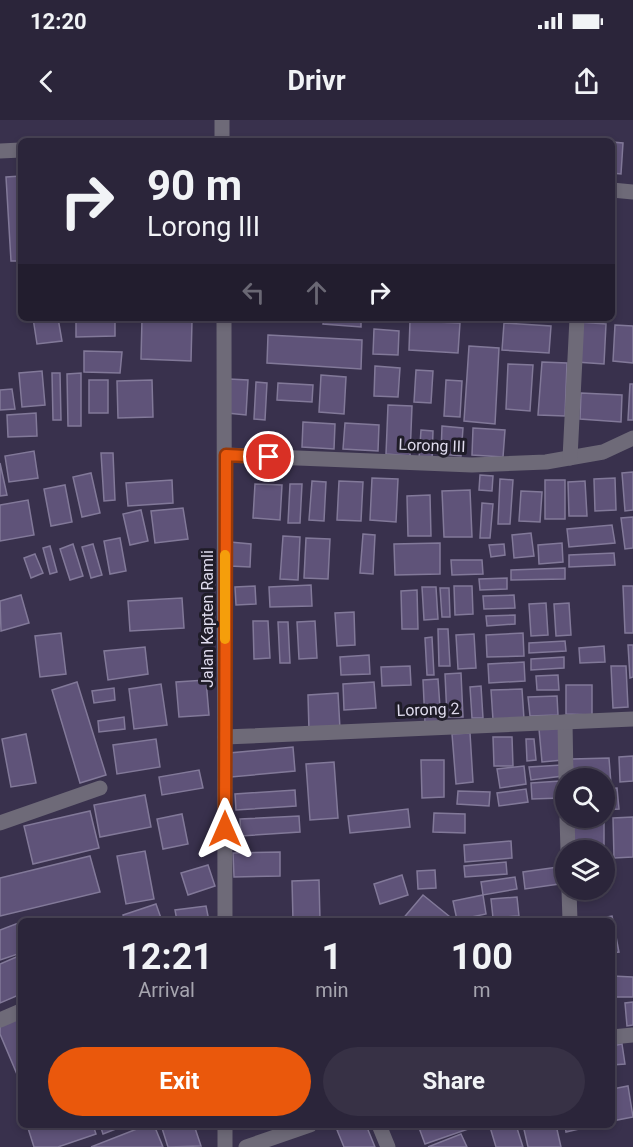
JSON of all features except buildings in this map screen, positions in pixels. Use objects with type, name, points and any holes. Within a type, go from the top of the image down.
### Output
[{"type":"street","points":[[222,120],[222,138]]},
{"type":"street","points":[[0,151],[18,150]]},
{"type":"street","points":[[615,190],[633,192]]},
{"type":"street","name":"Jalan Kapten Ramli","points":[[224,321],[225,918]]},
{"type":"street","points":[[570,458],[577,321]]},
{"type":"street","name":"Lorong III","points":[[226,455],[472,465],[546,462],[603,452],[633,438]]},
{"type":"street","name":"Lorong 2","points":[[225,737],[633,719]]},
{"type":"street","points":[[565,722],[566,768]]},
{"type":"street","points":[[0,823],[100,788]]},
{"type":"street","points":[[569,900],[570,918]]},
{"type":"street","points":[[0,1020],[18,1012]]},
{"type":"street","points":[[615,1037],[633,1035]]},
{"type":"street","points":[[225,1128],[225,1147]]},
{"type":"street","points":[[246,1147],[301,1128]]},
{"type":"street","points":[[380,1128],[388,1147]]},
{"type":"slow traffic","points":[[225,555],[225,639]]},
{"type":"route","points":[[225,829],[226,455],[269,457]]}]
